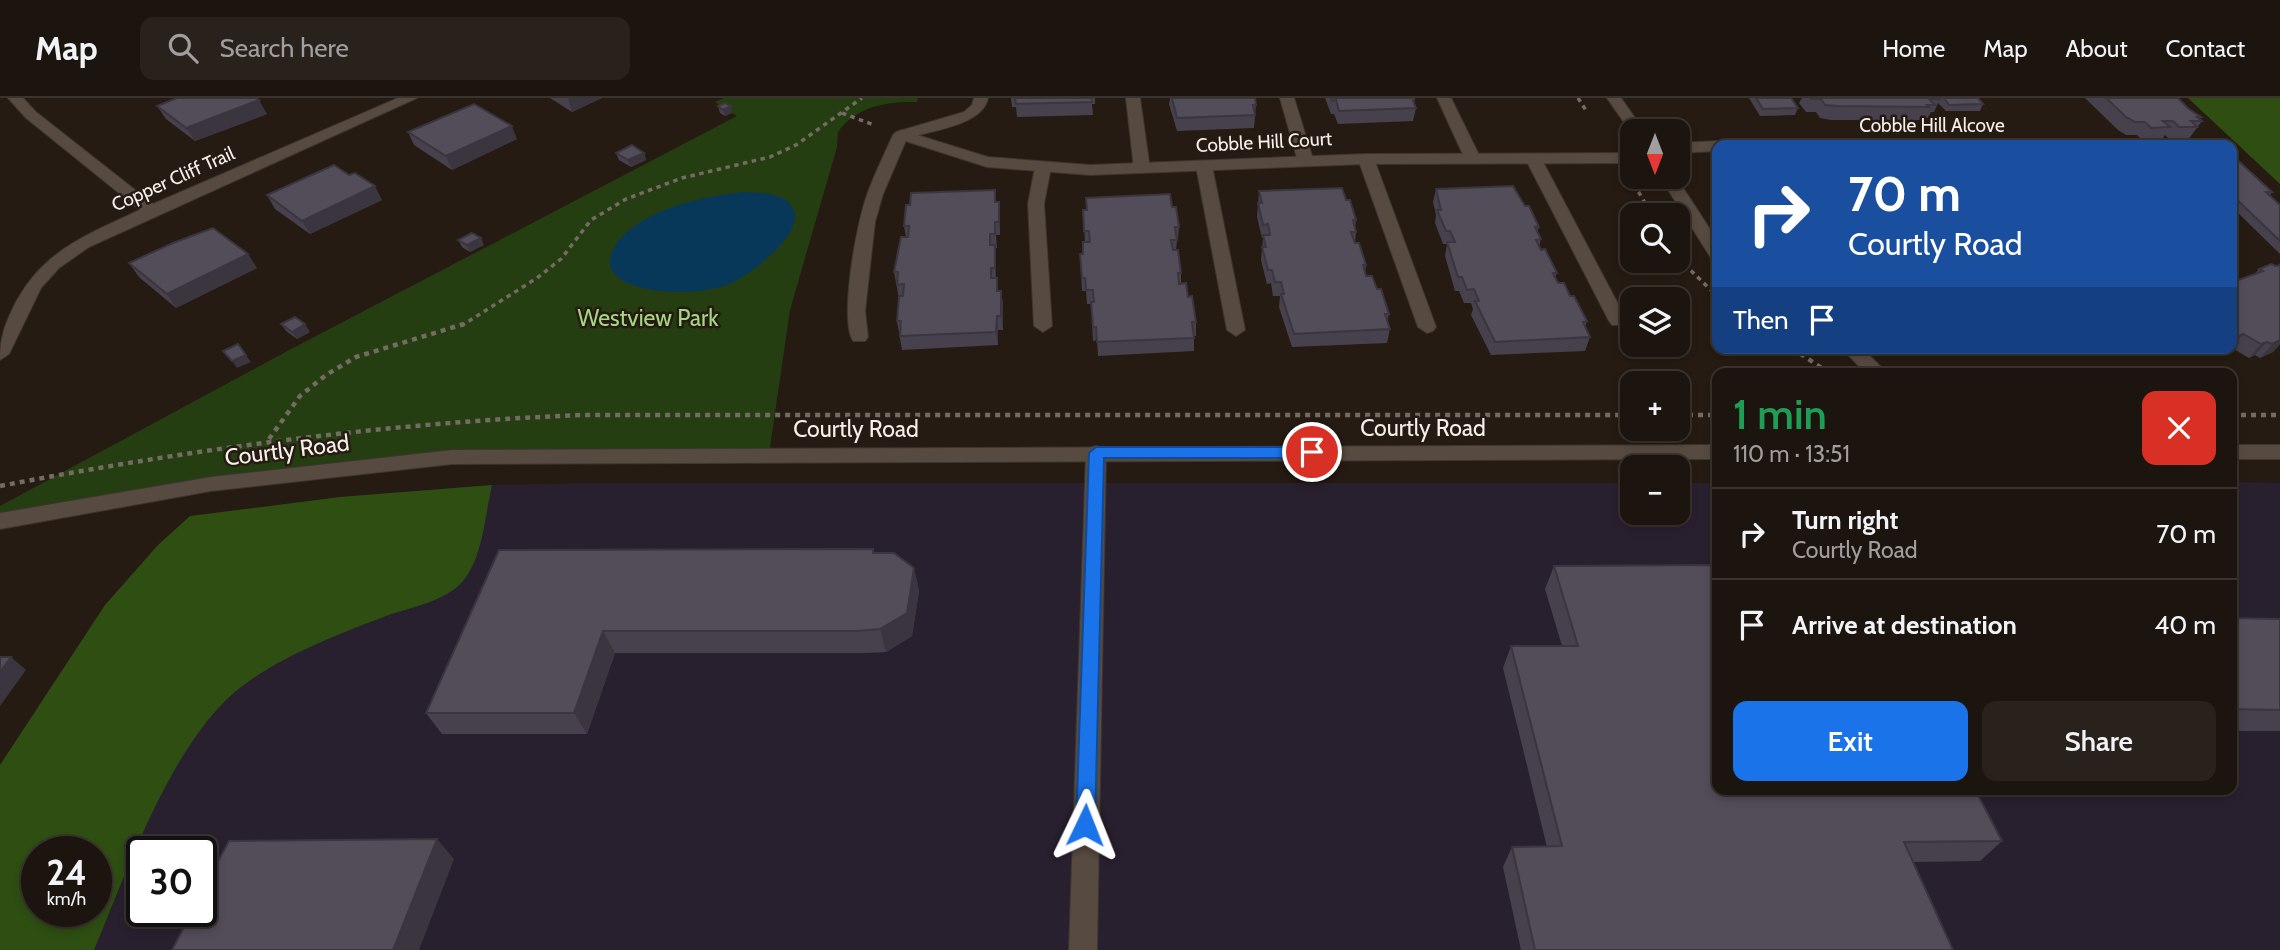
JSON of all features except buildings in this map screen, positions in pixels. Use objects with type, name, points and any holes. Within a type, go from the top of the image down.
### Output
[{"type":"street","points":[[15,98],[31,115],[151,211]]},
{"type":"street","name":"Copper Cliff Trail","points":[[0,354],[23,303],[45,271],[83,243],[410,98]]},
{"type":"street","points":[[859,337],[856,311],[867,222],[875,194],[901,135],[969,115],[979,107],[981,98]]},
{"type":"street","points":[[1133,98],[1142,169]]},
{"type":"street","points":[[1287,98],[1307,162]]},
{"type":"street","points":[[1444,98],[1473,159]]},
{"type":"street","points":[[1614,98],[1629,119]]},
{"type":"street","name":"Cobble Hill Court","points":[[901,135],[987,162],[1043,167],[1142,169],[1366,159],[1620,158]]},
{"type":"street","points":[[1690,147],[1712,146]]},
{"type":"street","points":[[1366,159],[1427,327]]},
{"type":"street","points":[[1534,160],[1618,321]]},
{"type":"street","points":[[1204,166],[1236,330]]},
{"type":"street","points":[[1042,326],[1036,204],[1043,167]]},
{"type":"street","points":[[1676,189],[1712,246]]},
{"type":"street","points":[[1857,354],[1872,368]]},
{"type":"street","name":"Courtly Road","points":[[0,521],[211,484],[452,457],[1712,452]]},
{"type":"street","points":[[2237,452],[2280,452]]},
{"type":"street","points":[[1083,950],[1096,453]]},
{"type":"path","points":[[269,439],[300,396],[326,374],[356,357],[460,327],[537,278],[561,259],[591,220],[626,199],[664,183],[770,157],[796,145],[862,98]]},
{"type":"path","points":[[1690,270],[1712,291]]},
{"type":"path","points":[[1801,354],[1822,368]]},
{"type":"path","points":[[1690,415],[1712,415]]},
{"type":"path","points":[[2237,415],[2280,415]]},
{"type":"shaded area","points":[[2237,482],[2280,483],[2280,950],[0,950],[0,930],[21,920],[21,927],[112,927],[112,836],[107,836],[340,497],[492,485],[1620,483],[1620,525],[1690,525],[1690,483],[1712,483],[1712,795],[2237,795]]},
{"type":"green space","name":"Westview Park","points":[[724,98],[918,98],[917,102],[884,104],[863,111],[845,123],[838,132],[837,147],[790,310],[769,454],[347,467],[0,521],[0,506],[295,347],[737,116],[715,102]]},
{"type":"green space","points":[[2188,98],[2280,98],[2280,184],[2237,144],[2237,140],[2233,140]]},
{"type":"green space","points":[[492,485],[475,560],[456,588],[437,599],[386,616],[303,650],[243,685],[227,699],[185,752],[141,836],[126,836],[126,872],[112,906],[112,836],[21,836],[21,927],[103,927],[94,950],[0,950],[0,765],[105,605],[158,545],[190,516],[340,497]]},
{"type":"water","points":[[743,192],[768,194],[784,199],[795,213],[787,237],[776,250],[739,279],[714,288],[678,292],[636,286],[614,274],[610,264],[612,252],[632,228],[671,207]]},
{"type":"route","points":[[1085,825],[1096,453],[1312,452]]}]
